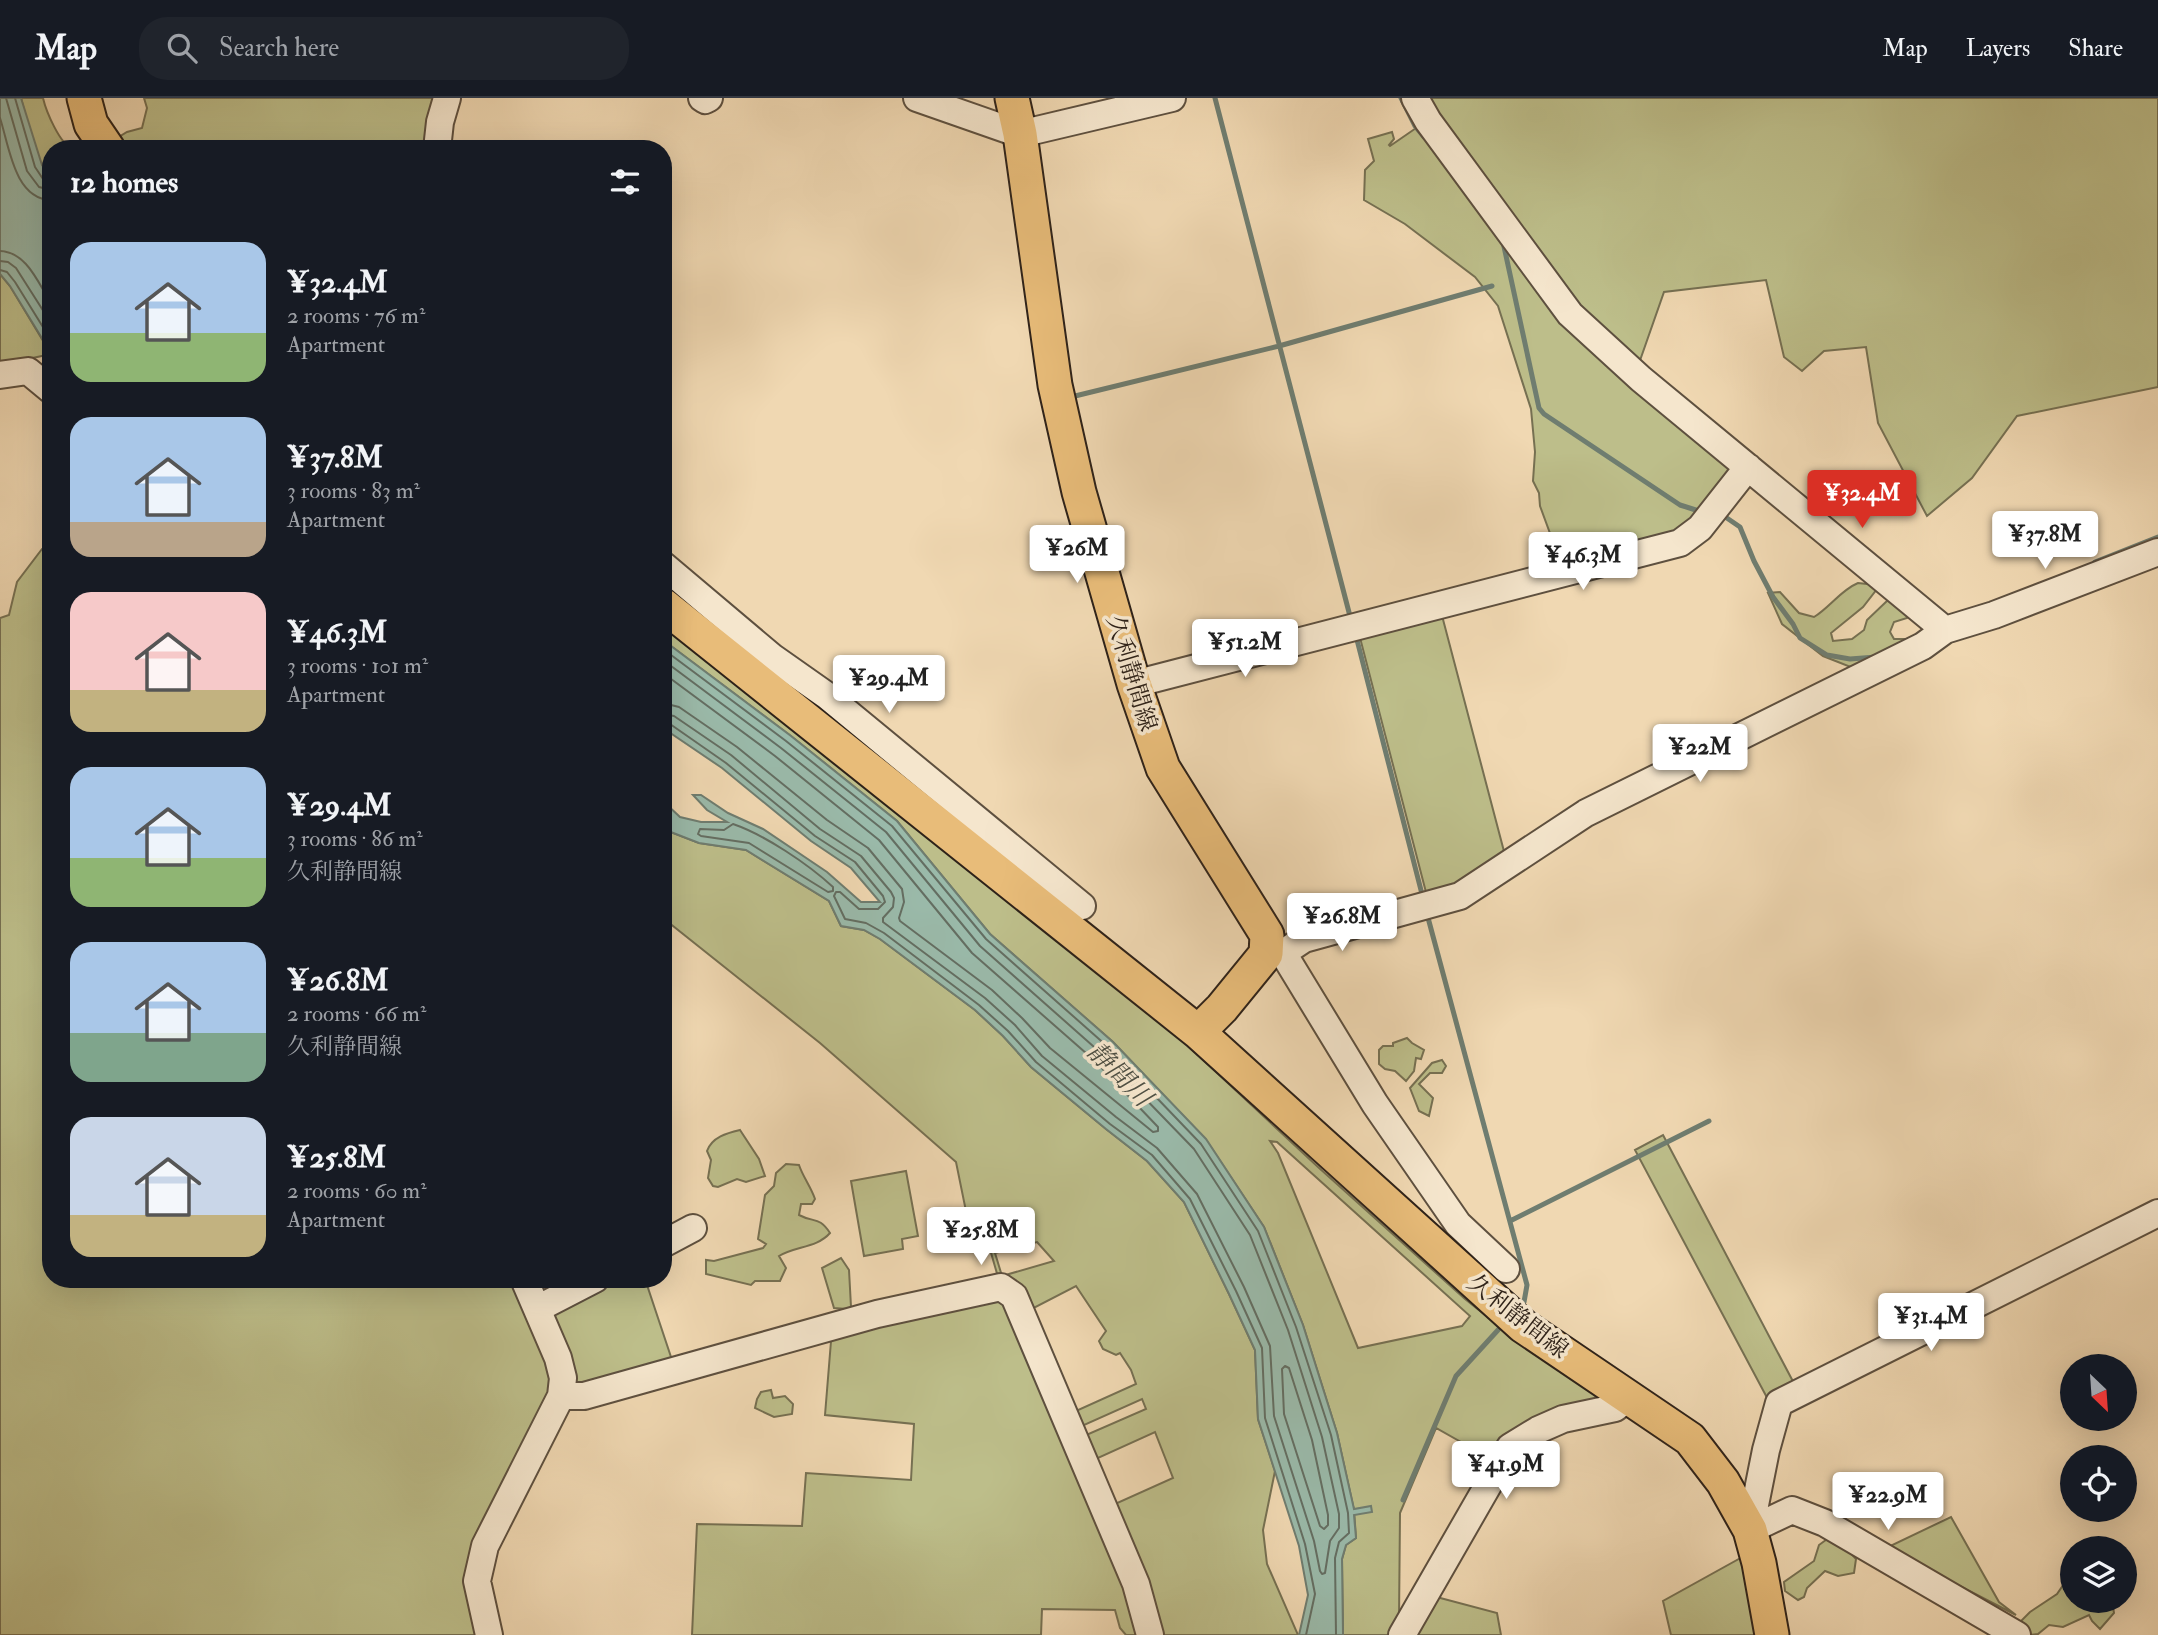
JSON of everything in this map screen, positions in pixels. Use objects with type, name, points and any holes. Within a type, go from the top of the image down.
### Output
[{"type":"main road","points":[[85,98],[91,124],[102,140]]},
{"type":"main road","name":"久利静間線","points":[[1012,98],[1020,134],[1055,385],[1079,492],[1134,684],[1163,768],[1268,935],[1275,954]]},
{"type":"main road","name":"久利静間線","points":[[672,612],[1198,1032],[1523,1326],[1690,1439],[1723,1482],[1750,1530],[1772,1635]]},
{"type":"main road","points":[[1198,1032],[1275,954]]},
{"type":"street","points":[[438,140],[447,98]]},
{"type":"street","points":[[702,98],[709,98]]},
{"type":"street","points":[[917,98],[1020,134],[1172,98]]},
{"type":"street","points":[[1415,98],[1428,121],[1570,314],[1641,379],[1945,630]]},
{"type":"street","points":[[0,375],[28,371],[42,383]]},
{"type":"street","points":[[1134,684],[1680,543],[1700,528],[1748,467]]},
{"type":"street","points":[[1506,1269],[1458,1224],[1275,954],[1304,939],[1460,896],[1586,813],[1923,646],[1945,630],[1994,615],[2158,552]]},
{"type":"street","points":[[672,573],[772,657],[826,695],[1082,906]]},
{"type":"street","points":[[1750,1530],[1766,1450],[1779,1403],[2158,1213]]},
{"type":"street","points":[[672,1239],[693,1228]]},
{"type":"street","points":[[561,1396],[584,1396],[877,1314],[1001,1287],[1014,1296],[1136,1584],[1150,1635]]},
{"type":"street","points":[[489,1635],[477,1581],[485,1546],[561,1396],[563,1378],[558,1358],[528,1288]]},
{"type":"street","points":[[537,1309],[578,1288]]},
{"type":"street","points":[[1402,1635],[1510,1447],[1563,1419],[1615,1408],[1628,1398]]},
{"type":"street","points":[[1750,1530],[1792,1510],[1825,1523],[2017,1635]]},
{"type":"green space","points":[[21,98],[43,98],[50,119],[62,140],[42,140],[42,179]]},
{"type":"green space","points":[[144,98],[440,98],[431,140],[114,140],[127,132],[142,128],[147,108]]},
{"type":"green space","points":[[1426,98],[2158,98],[2158,387],[2017,416],[1972,478],[1927,516],[1878,423],[1866,347],[1824,351],[1802,371],[1784,357],[1766,280],[1664,292],[1637,369],[1559,294]]},
{"type":"green space","points":[[1419,126],[1501,232],[1738,467],[1694,529],[1562,566],[1533,481],[1535,452],[1531,409],[1498,306],[1475,277],[1405,224],[1364,200],[1365,170],[1374,161],[1368,139],[1392,132],[1394,139],[1390,146]]},
{"type":"green space","points":[[0,274],[42,339],[42,356],[0,365]]},
{"type":"green space","points":[[42,549],[42,1288],[524,1288],[559,1379],[481,1546],[484,1635],[0,1635],[0,618],[9,615],[17,582]]},
{"type":"green space","points":[[1858,583],[1876,585],[1877,589],[1863,607],[1831,633],[1833,641],[1852,639],[1864,630],[1867,620],[1888,600],[1909,611],[1907,618],[1894,622],[1890,632],[1894,639],[1906,639],[1908,646],[1853,668],[1823,656],[1782,624],[1768,593],[1780,592],[1799,613],[1814,617]]},
{"type":"green space","points":[[1440,608],[1506,859],[1428,900],[1358,630]]},
{"type":"green space","points":[[672,621],[1171,1030],[1465,1299],[1525,1347],[1620,1400],[1491,1459],[1436,1428],[1400,1513],[1399,1621],[1393,1635],[1343,1635],[1342,1559],[1346,1545],[1356,1538],[1354,1510],[1337,1433],[1303,1325],[1264,1227],[1206,1140],[1113,1042],[990,934],[897,821],[791,736],[672,647]],"holes":[[[1270,1141],[1277,1142],[1470,1316],[1462,1326],[1358,1348],[1278,1153]]]},
{"type":"green space","points":[[672,832],[699,843],[746,850],[829,901],[841,926],[864,930],[880,939],[975,1010],[1031,1067],[1147,1161],[1184,1202],[1255,1350],[1258,1419],[1275,1471],[1263,1530],[1267,1564],[1298,1635],[1150,1635],[1106,1508],[1173,1478],[1155,1432],[1087,1463],[1077,1439],[1146,1409],[1142,1399],[1073,1430],[1067,1415],[1136,1384],[1131,1370],[1120,1353],[1116,1355],[1103,1349],[1099,1341],[1106,1331],[1076,1286],[1024,1313],[998,1277],[983,1225],[969,1226],[956,1162],[820,1043],[672,925]],"holes":[[[1037,1242],[1054,1261],[1002,1276],[995,1253]]]},
{"type":"green space","points":[[1407,1038],[1424,1050],[1421,1059],[1416,1058],[1414,1071],[1406,1081],[1395,1071],[1385,1069],[1379,1064],[1379,1050],[1383,1046],[1393,1046],[1393,1043]]},
{"type":"green space","points":[[1442,1060],[1446,1066],[1442,1073],[1430,1073],[1419,1084],[1433,1098],[1429,1116],[1419,1111],[1410,1088],[1432,1063]]},
{"type":"green space","points":[[740,1130],[759,1159],[765,1176],[746,1182],[737,1179],[718,1187],[713,1186],[708,1178],[711,1160],[707,1151],[709,1146],[725,1134]]},
{"type":"green space","points":[[1663,1135],[1797,1389],[1772,1407],[1635,1150]]},
{"type":"green space","points":[[786,1164],[799,1165],[815,1199],[812,1204],[801,1204],[799,1215],[819,1222],[830,1233],[819,1242],[779,1256],[786,1268],[780,1281],[755,1281],[751,1285],[706,1274],[706,1260],[714,1261],[763,1248],[766,1244],[758,1239],[765,1195],[774,1186],[776,1173]]},
{"type":"green space","points":[[906,1171],[918,1236],[902,1239],[903,1249],[864,1256],[851,1181]]},
{"type":"green space","points":[[841,1258],[849,1270],[851,1307],[847,1309],[834,1308],[822,1268]]},
{"type":"green space","points":[[578,1288],[648,1288],[675,1369],[563,1394],[539,1308]]},
{"type":"green space","points":[[1000,1289],[1147,1635],[1126,1635],[1120,1628],[1115,1610],[1042,1609],[1041,1635],[692,1635],[697,1524],[802,1526],[806,1473],[911,1480],[914,1424],[825,1415],[832,1329]]},
{"type":"green space","points":[[771,1390],[773,1398],[785,1396],[793,1404],[792,1414],[774,1417],[755,1408],[761,1392]]},
{"type":"green space","points":[[1951,1517],[1999,1602],[2016,1615],[1886,1548]]},
{"type":"green space","points":[[1834,1534],[1856,1559],[1854,1573],[1838,1576],[1825,1571],[1807,1588],[1804,1597],[1798,1600],[1785,1591],[1784,1582],[1814,1561],[1819,1545]]},
{"type":"green space","points":[[1746,1555],[1759,1635],[1671,1635],[1663,1601]]},
{"type":"green space","points":[[2060,1590],[2060,1613],[2114,1613],[2100,1629],[2089,1615],[2063,1627],[2049,1625],[2038,1634],[2029,1635],[2020,1622]]},
{"type":"green space","points":[[1429,1595],[1497,1613],[1501,1635],[1406,1635]]},
{"type":"water","points":[[0,98],[21,98],[42,165],[42,338],[0,274]]},
{"type":"water","name":"静間川","points":[[672,647],[791,736],[897,821],[990,934],[1113,1042],[1206,1139],[1264,1227],[1303,1325],[1337,1433],[1354,1509],[1371,1506],[1372,1512],[1354,1515],[1356,1538],[1346,1545],[1342,1559],[1343,1635],[1299,1635],[1308,1595],[1299,1546],[1258,1419],[1255,1350],[1184,1202],[1147,1161],[1031,1067],[975,1010],[880,939],[864,930],[841,926],[829,901],[746,850],[699,843],[672,832],[672,809],[680,817],[701,822],[727,822],[707,810],[693,795],[701,795],[728,813],[763,829],[827,872],[861,902],[880,902],[851,868],[811,841],[722,768],[672,734]]},
{"type":"waterway","points":[[1215,98],[1351,620]]},
{"type":"waterway","points":[[1401,98],[1415,126],[1424,137]]},
{"type":"waterway","points":[[1503,242],[1539,408],[1544,414],[1680,505],[1702,512]]},
{"type":"waterway","points":[[1071,397],[1279,346],[1492,286]]},
{"type":"waterway","points":[[1721,514],[1740,527],[1773,597],[1800,638],[1827,655],[1850,659],[1876,657]]},
{"type":"waterway","points":[[2095,562],[2158,537]]},
{"type":"waterway","points":[[1356,636],[1423,898]]},
{"type":"waterway","points":[[1427,914],[1527,1285],[1524,1302]]},
{"type":"waterway","points":[[1510,1221],[1709,1121]]},
{"type":"waterway","points":[[1403,1500],[1456,1376],[1498,1330]]}]
